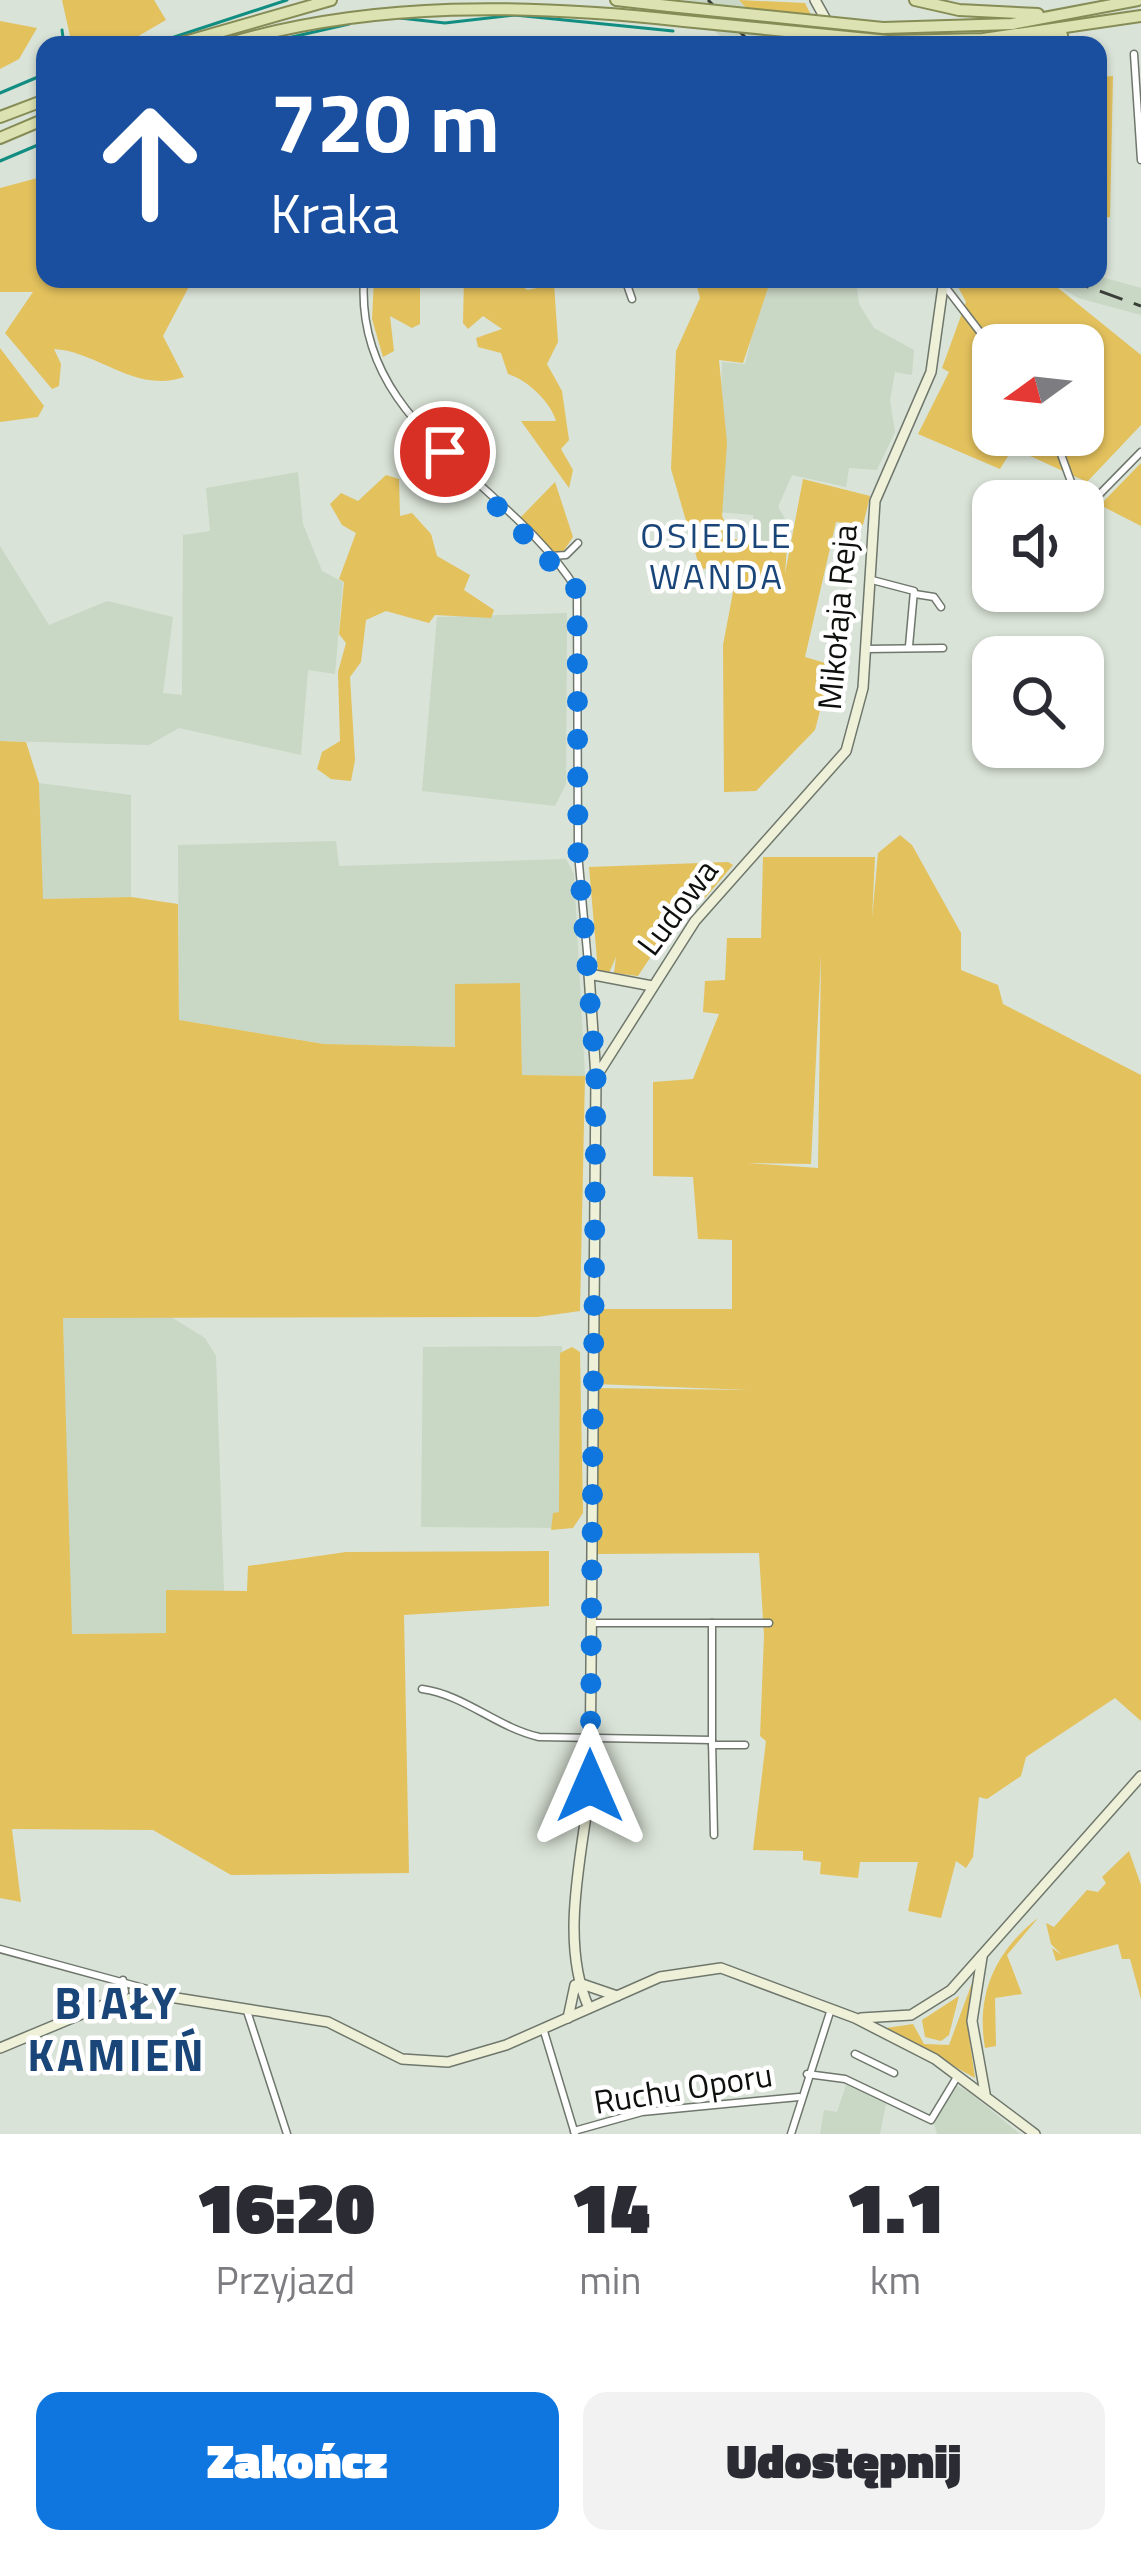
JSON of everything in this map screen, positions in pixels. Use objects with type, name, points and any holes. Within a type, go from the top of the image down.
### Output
[{"type":"main road","points":[[205,36],[331,0]]},
{"type":"main road","points":[[616,0],[883,28],[997,26],[1138,0]]},
{"type":"main road","points":[[915,0],[1005,14],[1078,12]]},
{"type":"main road","points":[[253,36],[306,20],[384,7],[523,4],[837,36]]},
{"type":"main road","points":[[1052,36],[1141,16]]},
{"type":"main road","points":[[1017,36],[1077,29]]},
{"type":"main road","points":[[0,117],[36,103]]},
{"type":"main road","points":[[0,138],[36,123]]},
{"type":"street","points":[[815,0],[835,36]]},
{"type":"street","points":[[1134,54],[1141,160]]},
{"type":"street","name":"Ludowa","points":[[365,288],[370,347],[396,399],[577,590],[578,853],[596,1076],[590,1738],[578,1978],[589,2008]]},
{"type":"street","points":[[628,288],[632,299]]},
{"type":"street","name":"Mikołaja Reja","points":[[746,862],[846,751],[866,649],[875,501],[931,372],[945,288]]},
{"type":"street","points":[[949,288],[975,324]]},
{"type":"street","points":[[1104,490],[1141,452]]},
{"type":"street","points":[[548,556],[566,555],[578,543]]},
{"type":"street","points":[[868,580],[934,596],[940,607]]},
{"type":"street","points":[[909,646],[915,594]]},
{"type":"street","points":[[866,649],[943,648]]},
{"type":"street","name":"Ludowa","points":[[596,1076],[695,921],[746,862]]},
{"type":"street","name":"Ludowa","points":[[589,974],[652,986]]},
{"type":"street","points":[[589,1623],[769,1623]]},
{"type":"street","points":[[712,1623],[714,1835]]},
{"type":"street","points":[[422,1689],[455,1697],[512,1731],[745,1745]]},
{"type":"street","points":[[855,2018],[904,2017],[930,2006],[982,1956],[1141,1776]]},
{"type":"street","points":[[0,1948],[163,1995],[328,2022],[384,2052],[420,2062],[475,2057],[660,1976],[704,1967],[748,1976],[855,2018],[959,2074],[1035,2134]]},
{"type":"street","points":[[982,1956],[972,2021],[985,2093]]},
{"type":"street","points":[[107,1978],[118,2000]]},
{"type":"street","points":[[568,2018],[578,1978],[616,1996]]},
{"type":"street","points":[[118,2000],[125,1992],[123,1980]]},
{"type":"street","points":[[0,2048],[118,2000],[163,1995]]},
{"type":"street","points":[[247,2008],[286,2134]]},
{"type":"street","points":[[791,2134],[799,2097],[831,2009]]},
{"type":"street","points":[[875,2019],[890,2037]]},
{"type":"street","points":[[543,2028],[574,2132]]},
{"type":"street","points":[[855,2054],[894,2074]]},
{"type":"street","points":[[807,2074],[845,2079],[931,2120],[959,2074]]},
{"type":"street","name":"Ruchu Oporu","points":[[574,2132],[642,2113],[799,2097]]},
{"type":"shaded area","points":[[62,0],[154,0],[166,20],[138,36],[70,36]]},
{"type":"shaded area","points":[[681,0],[739,0],[772,36],[720,36]]},
{"type":"shaded area","points":[[739,0],[805,3],[822,36],[772,36]]},
{"type":"shaded area","points":[[0,21],[37,28],[19,59],[0,69]]},
{"type":"shaded area","points":[[1107,76],[1113,76],[1107,217]]},
{"type":"shaded area","points":[[36,178],[36,288],[188,288],[163,336],[184,377],[149,380],[54,349],[61,364],[59,386],[52,389],[5,333],[33,292],[0,292],[0,188]]},
{"type":"shaded area","points":[[1107,279],[1141,288],[1141,315],[1078,298],[1062,288],[1107,288]]},
{"type":"shaded area","points":[[374,288],[420,288],[420,324],[412,328],[390,316],[394,351],[383,357],[372,319]]},
{"type":"shaded area","points":[[464,288],[554,288],[558,342],[547,364],[562,391],[569,440],[561,449],[573,470],[569,488],[521,421],[556,421],[549,406],[530,386],[508,374],[501,353],[478,347],[476,338],[502,329],[483,316],[468,329],[463,323]]},
{"type":"shaded area","points":[[697,288],[768,288],[743,363],[719,360],[727,443],[722,516],[733,539],[787,546],[785,574],[803,479],[870,496],[863,525],[836,522],[805,657],[832,665],[815,730],[756,791],[724,792],[723,645],[738,566],[700,569],[671,469],[676,351],[700,298]]},
{"type":"shaded area","points":[[764,288],[857,288],[859,304],[874,328],[914,350],[912,375],[895,372],[890,400],[895,432],[877,470],[849,468],[846,487],[792,475],[778,507],[788,524],[783,543],[757,540],[753,515],[717,512],[722,362],[745,364]]},
{"type":"shaded area","points":[[959,288],[1058,288],[1103,324],[972,324],[972,456],[1008,456],[1000,469],[918,434],[949,372],[942,368],[966,302]]},
{"type":"shaded area","points":[[1104,325],[1141,355],[1141,425],[1089,480],[1030,456],[1104,456]]},
{"type":"shaded area","points":[[0,348],[44,406],[38,417],[0,422]]},
{"type":"shaded area","points":[[1141,463],[1141,526],[1104,507],[1104,501]]},
{"type":"shaded area","points":[[298,472],[303,524],[322,571],[343,582],[335,674],[308,670],[301,755],[179,728],[149,745],[0,741],[0,546],[49,625],[107,601],[173,617],[163,693],[182,695],[183,535],[210,531],[206,488]]},
{"type":"shaded area","points":[[386,475],[399,479],[400,516],[412,513],[431,534],[437,556],[470,575],[464,590],[494,610],[491,618],[435,615],[429,623],[386,611],[366,620],[361,662],[350,677],[355,760],[351,781],[331,779],[317,769],[322,752],[340,741],[338,672],[346,643],[339,634],[344,582],[339,579],[356,533],[342,525],[330,504],[341,493],[358,501]]},
{"type":"shaded area","points":[[555,482],[573,537],[563,552],[554,552],[520,518]]},
{"type":"shaded area","points":[[567,613],[566,784],[555,806],[422,791],[437,617]]},
{"type":"shaded area","points":[[0,741],[26,742],[39,783],[43,899],[131,897],[178,904],[179,1020],[324,1044],[455,1047],[455,984],[520,983],[522,1075],[585,1076],[580,1311],[537,1317],[63,1318],[72,1634],[166,1633],[166,1590],[247,1591],[248,1566],[346,1552],[549,1551],[549,1606],[404,1615],[409,1873],[231,1875],[153,1830],[12,1829],[21,1902],[0,1898]]},
{"type":"shaded area","points":[[39,783],[131,795],[131,897],[42,899]]},
{"type":"shaded area","points":[[900,835],[912,845],[961,933],[961,970],[998,985],[1003,1004],[1141,1075],[1141,1721],[1115,1698],[1026,1757],[1021,1776],[987,1799],[979,1797],[973,1857],[966,1868],[956,1861],[941,1918],[908,1911],[918,1862],[860,1862],[858,1878],[820,1874],[821,1862],[803,1860],[803,1851],[753,1850],[766,1741],[760,1736],[764,1636],[759,1553],[596,1554],[595,1388],[748,1390],[595,1384],[597,1309],[732,1309],[732,1240],[698,1239],[693,1177],[653,1176],[653,1082],[693,1079],[719,1014],[703,1012],[705,981],[725,980],[727,938],[761,938],[763,857],[875,857],[872,919],[878,853]],"holes":[[[821,954],[818,1168],[747,1163],[811,1164]]]},
{"type":"shaded area","points":[[336,841],[339,866],[566,859],[574,874],[585,1076],[522,1075],[520,984],[456,1047],[324,1044],[179,1020],[178,845]]},
{"type":"shaded area","points":[[733,865],[705,898],[697,895],[680,922],[675,920],[638,976],[614,973],[616,957],[609,973],[598,971],[589,867]]},
{"type":"shaded area","points":[[168,1315],[205,1338],[216,1356],[224,1591],[166,1590],[167,1633],[71,1634],[63,1317]]},
{"type":"shaded area","points":[[562,1346],[562,1528],[421,1527],[423,1347]]},
{"type":"shaded area","points":[[572,1347],[580,1352],[583,1513],[573,1528],[551,1530],[553,1513],[559,1512],[560,1353]]},
{"type":"shaded area","points":[[1129,1851],[1141,1885],[1141,1999],[1130,1959],[1122,1959],[1118,1944],[1056,1961],[1052,1948],[1062,1955],[1051,1944],[1046,1923],[1054,1927],[1087,1890],[1098,1892],[1106,1883],[1102,1877]]},
{"type":"shaded area","points":[[1038,1918],[1007,1955],[1022,1994],[995,1998],[996,2046],[985,2048],[983,2011],[992,1976],[1010,1945]]},
{"type":"shaded area","points":[[972,1983],[967,2022],[975,2078],[886,2028],[913,2024],[924,2044],[949,2045]]},
{"type":"shaded area","points":[[959,1996],[949,2035],[941,2041],[925,2037],[922,2020]]},
{"type":"shaded area","points":[[846,2085],[886,2104],[880,2134],[820,2134],[824,2110],[837,2112]]},
{"type":"shaded area","points":[[956,2085],[1020,2134],[937,2134],[934,2124]]},
{"type":"waterway","points":[[177,36],[287,0]]},
{"type":"waterway","points":[[400,18],[445,23],[515,15],[673,31]]},
{"type":"waterway","points":[[296,36],[349,24]]},
{"type":"waterway","points":[[62,30],[63,36]]},
{"type":"waterway","points":[[0,93],[36,78]]},
{"type":"waterway","points":[[0,161],[36,146]]},
{"type":"railway","points":[[708,0],[744,36]]},
{"type":"railway","points":[[1091,288],[1141,306]]},
{"type":"district","name":"OSIEDLE WANDA","points":[[717,554]]},
{"type":"district","name":"BIAŁY KAMIEŃ","points":[[117,2028]]},
{"type":"route","points":[[445,452],[577,590],[578,853],[596,1076],[590,1786]]}]
